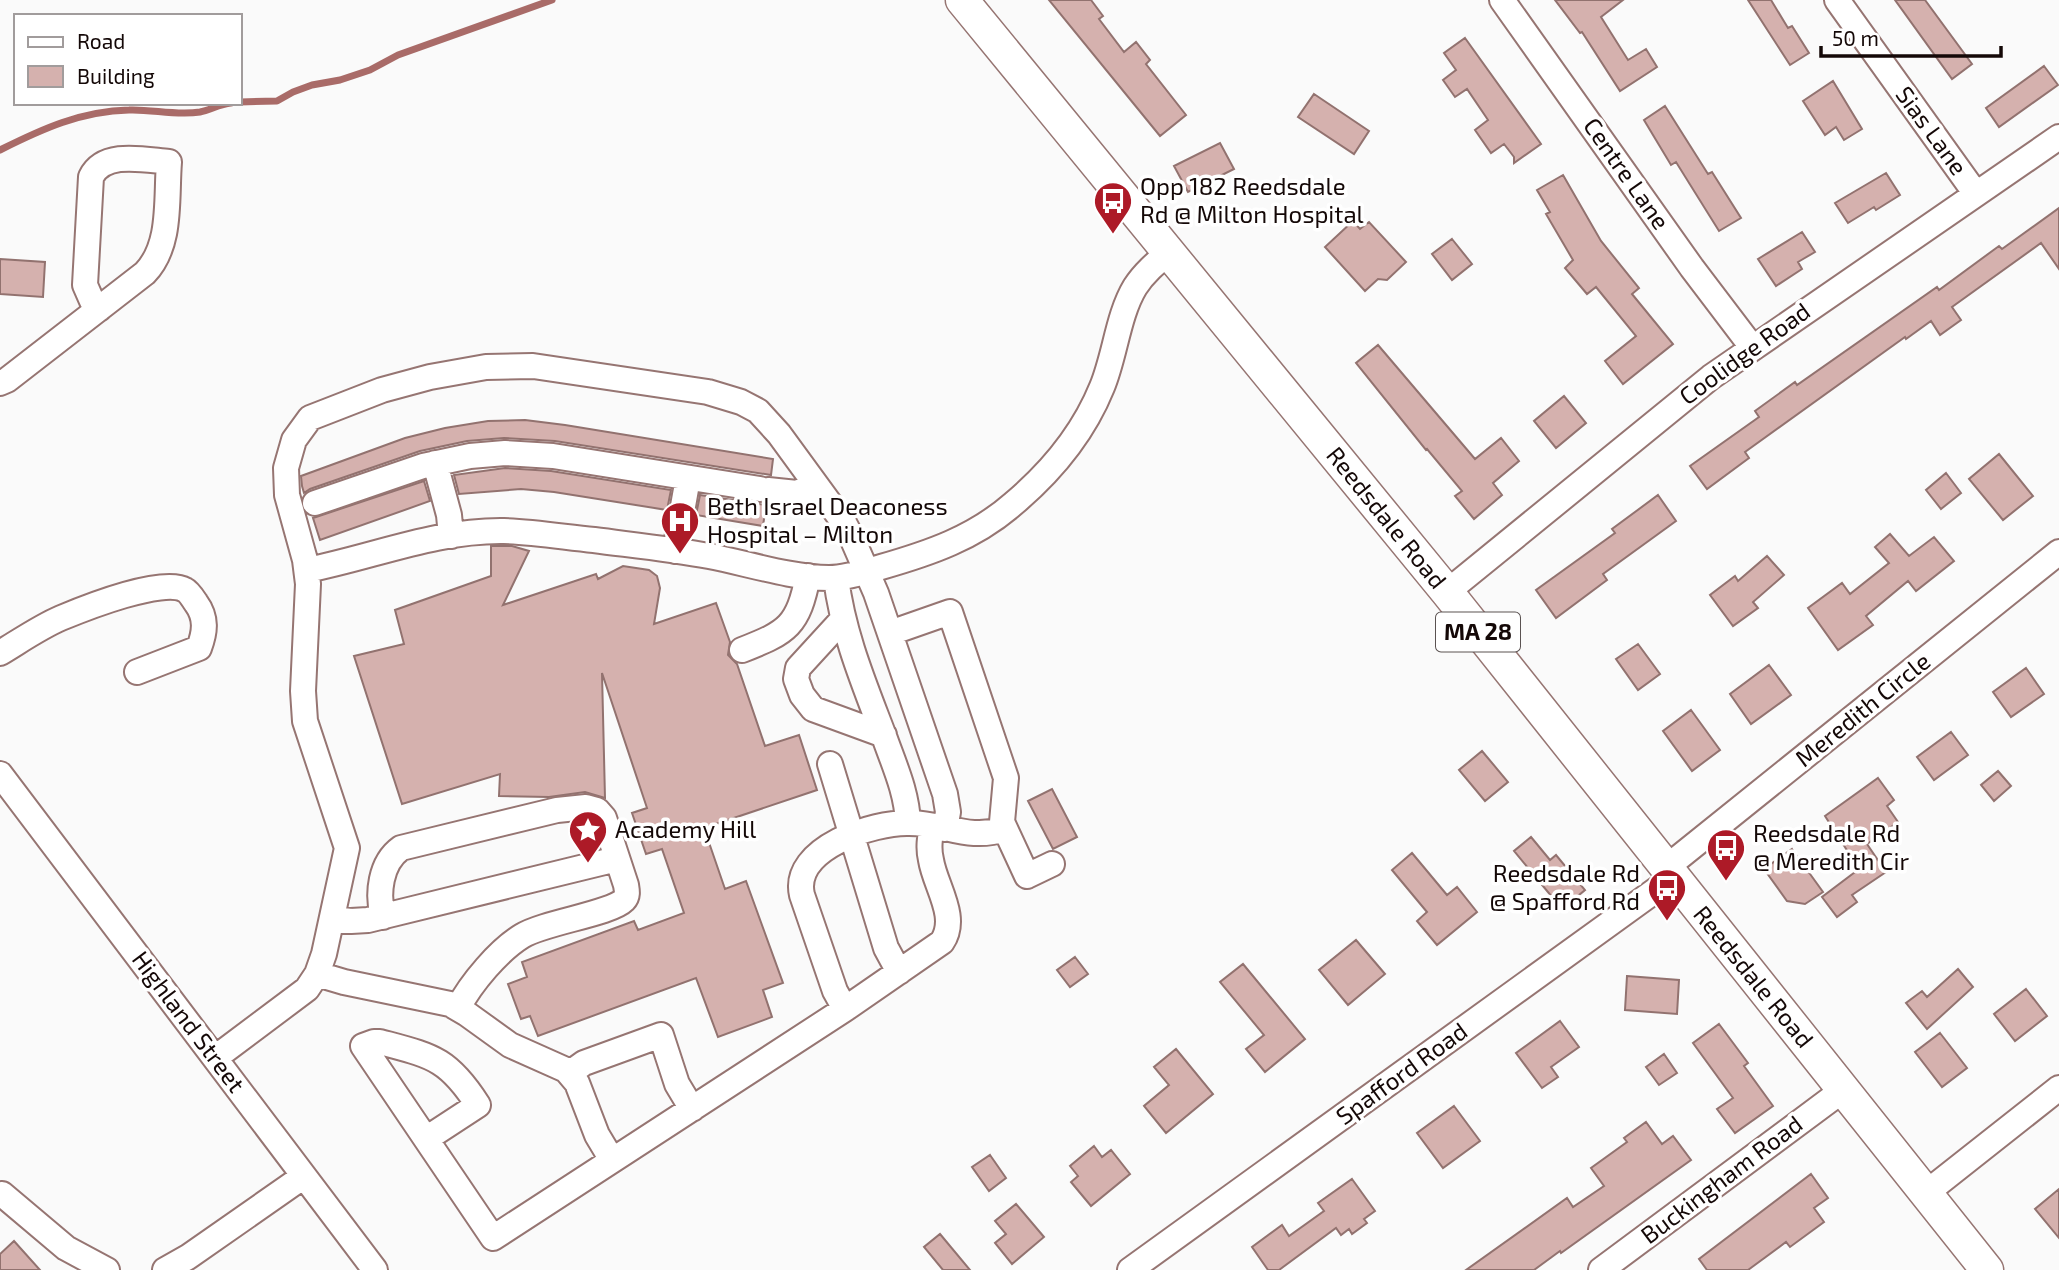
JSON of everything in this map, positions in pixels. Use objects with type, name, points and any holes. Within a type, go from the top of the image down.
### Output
[{"type":"main road","name":"Reedsdale Road","points":[[962,0],[1447,592],[1987,1270]]},
{"type":"street","name":"Centre Lane","points":[[1502,0],[1692,268],[1752,347]]},
{"type":"street","name":"Sias Lane","points":[[1837,0],[1976,194]]},
{"type":"street","name":"Coolidge Road","points":[[1447,592],[1679,402],[1752,347],[2059,137]]},
{"type":"street","points":[[0,383],[7,380],[99,309],[145,273],[159,256],[163,246],[169,162],[121,159],[101,164],[95,169],[90,185],[85,278],[87,293],[99,309]]},
{"type":"street","points":[[307,570],[411,543],[489,531],[528,533],[675,551],[808,576],[836,578],[930,553],[969,536],[1007,509],[1048,472],[1075,437],[1097,398],[1113,358],[1127,304],[1135,287],[1147,271],[1168,253]]},
{"type":"street","points":[[215,1058],[300,996],[317,974],[333,919],[347,848],[311,743],[304,711],[307,570],[305,507],[286,487],[288,459],[299,431],[310,418],[398,385],[449,373],[503,366],[548,368],[708,393],[741,402],[758,411],[772,425],[844,523],[867,571],[945,794],[948,812],[928,826]]},
{"type":"street","points":[[305,507],[435,464],[482,454],[529,454],[764,490],[797,493],[816,485]]},
{"type":"street","points":[[435,464],[449,515],[451,536]]},
{"type":"street","points":[[675,551],[688,478]]},
{"type":"street","name":"Meredith Circle","points":[[1670,872],[2059,552]]},
{"type":"street","points":[[742,650],[771,638],[792,622],[801,609],[808,576]]},
{"type":"street","points":[[426,1139],[478,1105],[466,1087],[446,1065],[428,1055],[380,1042],[363,1046],[493,1238],[845,1009],[936,946],[948,931],[948,917],[930,855],[928,826],[905,792],[842,620],[836,578]]},
{"type":"street","points":[[0,653],[60,618],[136,592],[164,586],[186,590],[204,619],[204,636],[199,648],[136,672]]},
{"type":"street","points":[[890,633],[950,612],[1006,778],[1001,816],[1004,829],[1027,876],[1052,864]]},
{"type":"street","points":[[842,620],[798,668],[796,680],[802,695],[813,709],[884,735]]},
{"type":"street","points":[[830,764],[886,948],[899,972]]},
{"type":"street","name":"Highland Street","points":[[0,774],[376,1270]]},
{"type":"street","points":[[383,916],[379,897],[382,877],[394,853],[408,845],[557,810],[586,807],[597,810],[604,818],[627,890],[624,900],[608,908],[541,927],[524,935],[484,972],[458,1007]]},
{"type":"street","points":[[845,1009],[835,991],[802,895],[800,882],[803,869],[814,856],[851,836],[885,825],[928,826],[978,834],[1004,829]]},
{"type":"street","points":[[333,919],[359,921],[383,916],[617,859]]},
{"type":"street","name":"Spafford Road","points":[[1130,1270],[1670,872]]},
{"type":"street","points":[[317,974],[458,1007],[510,1045],[562,1067],[577,1083],[597,1135],[612,1160]]},
{"type":"street","points":[[570,1073],[584,1063],[662,1035],[677,1084],[692,1109]]},
{"type":"street","points":[[1926,1193],[2059,1088]]},
{"type":"street","name":"Buckingham Road","points":[[1601,1270],[1843,1090]]},
{"type":"street","points":[[165,1270],[188,1257],[304,1176]]},
{"type":"street","points":[[2,1194],[66,1248],[107,1270]]},
{"type":"building","points":[[1049,0],[1091,0],[1103,16],[1099,19],[1124,52],[1136,42],[1150,60],[1146,64],[1186,115],[1160,136]]},
{"type":"building","points":[[1555,0],[1623,0],[1601,17],[1628,60],[1646,49],[1657,67],[1620,91],[1582,32],[1580,33]]},
{"type":"building","points":[[1748,0],[1771,0],[1788,28],[1792,26],[1809,53],[1790,65]]},
{"type":"building","points":[[1895,0],[1925,0],[1972,64],[1952,79]]},
{"type":"building","points":[[1465,38],[1541,144],[1514,163],[1514,157],[1504,144],[1491,153],[1475,130],[1488,120],[1467,89],[1455,97],[1443,80],[1456,70],[1444,53]]},
{"type":"building","points":[[2044,66],[2058,85],[1999,127],[1986,108]]},
{"type":"building","points":[[1833,81],[1862,129],[1844,140],[1836,127],[1825,135],[1803,101]]},
{"type":"building","points":[[1314,94],[1369,131],[1354,154],[1298,117]]},
{"type":"building","points":[[1665,106],[1708,174],[1712,172],[1741,218],[1719,231],[1676,162],[1671,165],[1644,120]]},
{"type":"building","points":[[1220,143],[1234,169],[1188,192],[1174,166]]},
{"type":"building","points":[[1886,173],[1900,195],[1848,223],[1835,203]]},
{"type":"building","points":[[1563,175],[1601,241],[1639,288],[1632,294],[1673,344],[1623,384],[1605,361],[1636,336],[1596,287],[1587,294],[1565,268],[1573,260],[1546,214],[1550,212],[1537,190]]},
{"type":"building","points":[[2059,208],[2059,269],[2041,243],[1952,307],[1961,320],[1940,335],[1931,321],[1906,339],[1905,337],[1745,452],[1749,458],[1707,489],[1690,466],[1759,417],[1755,411],[1795,382],[1797,385],[1937,287],[1939,290],[1999,246],[2002,249]]},
{"type":"building","points":[[1353,221],[1360,229],[1369,222],[1406,262],[1387,280],[1378,279],[1365,291],[1325,247]]},
{"type":"building","points":[[1802,232],[1815,252],[1798,262],[1802,269],[1776,286],[1758,259]]},
{"type":"building","points":[[1452,239],[1472,264],[1452,280],[1432,254]]},
{"type":"building","points":[[0,259],[45,262],[43,297],[0,294]]},
{"type":"building","points":[[1378,345],[1475,459],[1501,438],[1519,461],[1493,483],[1502,495],[1474,519],[1455,496],[1462,491],[1356,363]]},
{"type":"building","points":[[1564,396],[1586,423],[1556,448],[1534,421]]},
{"type":"building","points":[[525,420],[773,459],[771,475],[555,441],[504,438],[467,441],[420,451],[304,493],[301,476],[405,438],[488,421]]},
{"type":"building","points":[[1999,454],[2033,496],[2003,520],[1969,479]]},
{"type":"building","points":[[505,468],[551,471],[671,490],[667,510],[521,489],[459,494],[454,475]]},
{"type":"building","points":[[1946,473],[1961,493],[1941,509],[1926,490]]},
{"type":"building","points":[[424,481],[430,501],[320,540],[313,518]]},
{"type":"building","points":[[700,495],[766,505],[763,526],[696,515]]},
{"type":"building","points":[[1658,495],[1676,521],[1603,574],[1607,580],[1556,618],[1536,590],[1615,533],[1612,529]]},
{"type":"building","points":[[1890,534],[1909,556],[1934,537],[1954,561],[1916,591],[1908,581],[1866,616],[1873,625],[1838,650],[1808,608],[1842,583],[1850,594],[1889,563],[1875,547]]},
{"type":"building","points":[[491,546],[512,546],[529,551],[503,605],[596,574],[598,579],[623,566],[649,570],[657,576],[660,588],[654,624],[716,603],[730,642],[728,655],[737,664],[765,746],[799,735],[817,790],[704,828],[725,889],[746,881],[783,983],[763,990],[772,1017],[718,1037],[696,978],[538,1036],[530,1016],[521,1019],[508,984],[527,977],[522,962],[634,921],[638,930],[684,913],[662,849],[646,854],[632,813],[647,808],[602,673],[605,798],[585,792],[549,797],[499,796],[500,774],[402,804],[354,656],[404,644],[395,610],[491,576]]},
{"type":"building","points":[[1767,556],[1784,575],[1753,602],[1758,608],[1733,626],[1710,595],[1735,576],[1738,581]]},
{"type":"building","points":[[1638,644],[1660,674],[1638,690],[1616,659]]},
{"type":"building","points":[[1769,665],[1791,695],[1751,724],[1730,694]]},
{"type":"building","points":[[2026,668],[2044,694],[2011,717],[1993,692]]},
{"type":"building","points":[[1691,710],[1720,750],[1692,771],[1663,731]]},
{"type":"building","points":[[1951,732],[1968,755],[1934,780],[1917,757]]},
{"type":"building","points":[[1482,751],[1508,782],[1485,801],[1459,770]]},
{"type":"building","points":[[1998,771],[2011,786],[1994,801],[1981,785]]},
{"type":"building","points":[[1878,778],[1894,800],[1887,806],[1898,822],[1867,844],[1886,872],[1852,895],[1857,902],[1837,917],[1822,897],[1859,869],[1825,816]]},
{"type":"building","points":[[1052,789],[1077,837],[1053,849],[1028,801]]},
{"type":"building","points":[[1531,837],[1550,860],[1556,855],[1585,890],[1562,909],[1514,851]]},
{"type":"building","points":[[1792,849],[1823,892],[1805,904],[1787,901],[1764,869]]},
{"type":"building","points":[[1412,853],[1447,895],[1457,887],[1477,912],[1437,945],[1417,921],[1427,912],[1392,870]]},
{"type":"building","points":[[1356,940],[1385,974],[1348,1005],[1319,970]]},
{"type":"building","points":[[1075,957],[1088,974],[1070,987],[1057,970]]},
{"type":"building","points":[[1243,964],[1305,1039],[1265,1072],[1246,1049],[1264,1035],[1220,982]]},
{"type":"building","points":[[1958,969],[1973,987],[1927,1029],[1906,1003],[1922,991],[1927,997]]},
{"type":"building","points":[[1627,976],[1679,980],[1677,1014],[1625,1010]]},
{"type":"building","points":[[2026,989],[2047,1016],[2015,1041],[1994,1014]]},
{"type":"building","points":[[1560,1021],[1579,1047],[1551,1067],[1558,1077],[1542,1088],[1516,1053]]},
{"type":"building","points":[[1719,1024],[1748,1063],[1744,1066],[1773,1106],[1735,1133],[1717,1109],[1733,1098],[1693,1043]]},
{"type":"building","points":[[1940,1033],[1967,1068],[1942,1087],[1915,1052]]},
{"type":"building","points":[[1176,1049],[1213,1094],[1166,1133],[1144,1106],[1169,1085],[1154,1067]]},
{"type":"building","points":[[1664,1054],[1677,1073],[1659,1085],[1646,1067]]},
{"type":"building","points":[[1454,1106],[1480,1141],[1443,1168],[1417,1133]]},
{"type":"building","points":[[1646,1122],[1662,1144],[1673,1136],[1691,1160],[1534,1270],[1466,1270],[1567,1198],[1573,1207],[1604,1186],[1591,1168],[1627,1142],[1624,1138]]},
{"type":"building","points":[[1094,1146],[1102,1157],[1111,1150],[1130,1174],[1091,1206],[1071,1182],[1078,1176],[1070,1166]]},
{"type":"building","points":[[990,1155],[1006,1178],[989,1191],[972,1167]]},
{"type":"building","points":[[1811,1174],[1828,1198],[1814,1208],[1824,1222],[1790,1247],[1786,1242],[1748,1270],[1707,1270],[1699,1259]]},
{"type":"building","points":[[1352,1179],[1375,1211],[1364,1219],[1367,1223],[1352,1234],[1349,1229],[1341,1235],[1336,1228],[1279,1270],[1268,1270],[1252,1247],[1282,1225],[1289,1236],[1324,1211],[1318,1203]]},
{"type":"building","points":[[2059,1189],[2059,1238],[2035,1209]]},
{"type":"building","points":[[1016,1204],[1044,1237],[1012,1264],[995,1243],[1006,1234],[995,1221]]},
{"type":"building","points":[[940,1234],[970,1270],[943,1270],[924,1247]]},
{"type":"building","points":[[14,1241],[40,1270],[0,1270],[0,1254]]},
{"type":"waterway","points":[[242,102],[277,101],[312,85],[340,80],[370,70],[398,55],[552,0]]},
{"type":"waterway","points":[[0,150],[47,128],[94,114],[129,110],[191,113],[223,105]]},
{"type":"place","name":"Opp 182 Reedsdale Rd @ Milton Hospital","points":[[1113,235]]},
{"type":"place","name":"Beth Israel Deaconess Hospital – Milton","points":[[680,555]]},
{"type":"place","name":"Academy Hill","points":[[588,864]]},
{"type":"place","name":"Reedsdale Rd @ Meredith Cir","points":[[1726,882]]},
{"type":"place","name":"Reedsdale Rd @ Spafford Rd","points":[[1667,922]]}]
